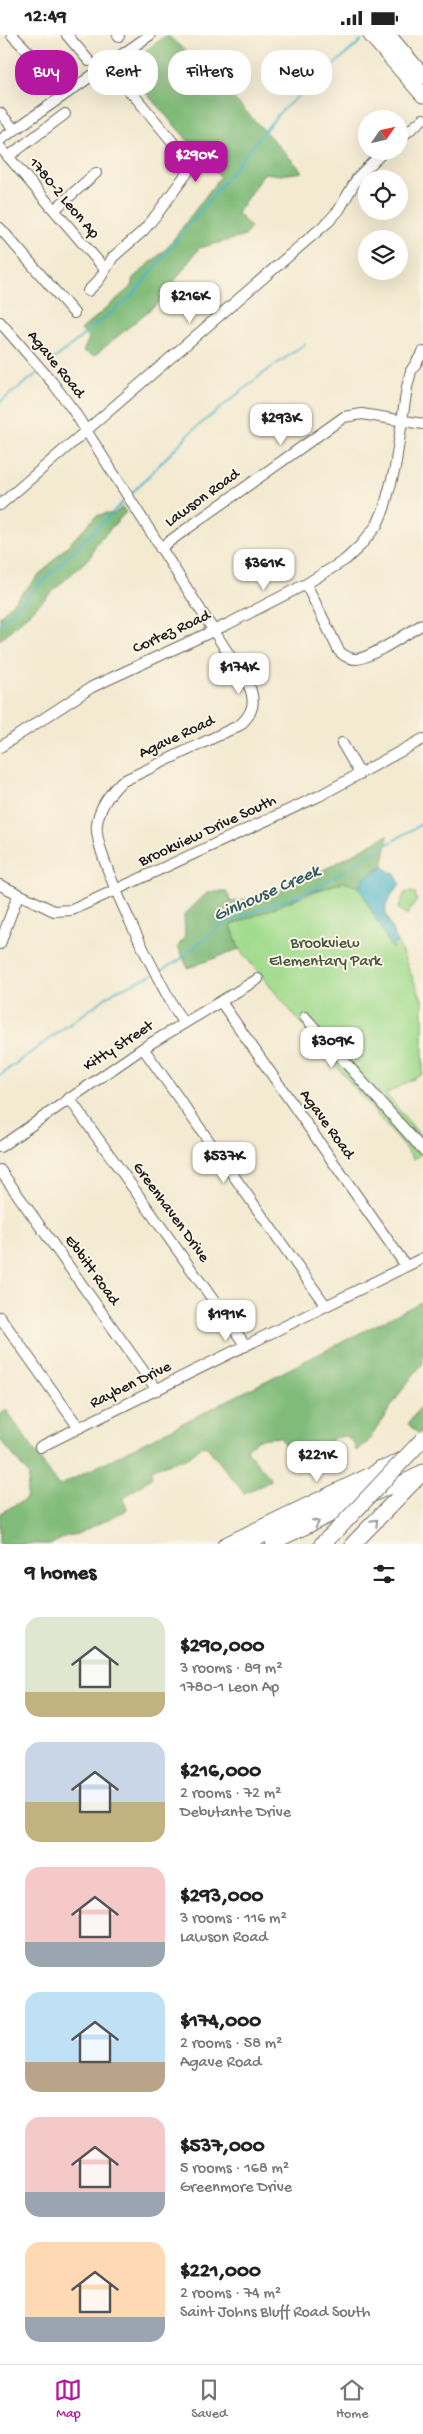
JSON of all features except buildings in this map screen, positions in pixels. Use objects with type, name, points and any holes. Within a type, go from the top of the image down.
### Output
[{"type":"highway","points":[[371,35],[423,95]]},
{"type":"highway","points":[[388,35],[423,76]]},
{"type":"highway","points":[[322,1544],[423,1439]]},
{"type":"highway","points":[[245,1544],[354,1490],[381,1468]]},
{"type":"highway","points":[[353,1544],[423,1472]]},
{"type":"main road","points":[[224,1544],[423,1449]]},
{"type":"main road","points":[[272,1544],[423,1472]]},
{"type":"street","points":[[12,35],[27,50]]},
{"type":"street","points":[[67,35],[88,60]]},
{"type":"street","points":[[129,50],[150,35]]},
{"type":"street","points":[[0,141],[88,79]]},
{"type":"street","points":[[88,291],[99,280],[104,268],[113,257],[143,231],[187,173],[186,161],[133,95]]},
{"type":"street","points":[[0,113],[15,130]]},
{"type":"street","points":[[8,157],[65,114]]},
{"type":"street","points":[[408,132],[423,119]]},
{"type":"street","name":"1780-2 Leon Ap","points":[[0,147],[104,268]]},
{"type":"street","points":[[0,505],[328,223],[339,210],[358,177],[375,160]]},
{"type":"street","points":[[54,210],[96,173]]},
{"type":"street","points":[[0,228],[74,313]]},
{"type":"street","name":"Agave Road","points":[[0,322],[55,386],[249,686],[253,696],[253,707],[248,718],[240,725],[121,782],[110,793],[103,805],[96,825],[102,855],[161,984],[183,1023]]},
{"type":"street","name":"Cortez Road","points":[[0,747],[92,687],[306,584],[345,560],[360,546],[377,525],[384,509],[391,486],[411,371],[423,353]]},
{"type":"street","name":"Lawson Road","points":[[160,548],[344,417],[362,413],[423,424]]},
{"type":"street","points":[[306,584],[330,636],[339,651],[349,658],[355,659],[367,656],[423,624]]},
{"type":"street","name":"Brookview Drive South","points":[[0,885],[54,911],[72,910],[118,891],[310,801],[423,739]]},
{"type":"street","points":[[342,743],[360,774]]},
{"type":"street","points":[[0,944],[18,895]]},
{"type":"street","name":"Kitty Street","points":[[0,1147],[143,1048],[258,979]]},
{"type":"street","name":"Agave Road","points":[[221,1002],[406,1266]]},
{"type":"street","points":[[305,1017],[341,1061],[423,1150]]},
{"type":"street","points":[[143,1048],[326,1306]]},
{"type":"street","name":"Greenhaven Drive","points":[[69,1098],[246,1346]]},
{"type":"street","name":"Ebbitt Road","points":[[0,1170],[157,1390]]},
{"type":"street","name":"Rayben Drive","points":[[40,1447],[423,1257]]},
{"type":"street","points":[[0,1317],[79,1428]]},
{"type":"green space","points":[[167,35],[184,50],[168,50],[168,95],[230,95],[303,172],[281,175],[264,173],[237,213],[251,227],[245,236],[199,248],[159,302],[94,356],[83,351],[89,339],[81,330],[133,285],[132,279],[167,248],[220,177],[148,95],[158,95],[158,50],[146,50]]},
{"type":"green space","points":[[122,507],[126,512],[96,544],[91,556],[0,640],[0,616],[96,516],[107,513],[113,515]]},
{"type":"green space","points":[[388,835],[383,867],[364,878],[359,887],[343,882],[303,894],[277,907],[231,925],[239,949],[188,968],[178,947],[185,936],[184,915],[208,892],[227,892],[231,902],[273,892],[312,876]]},
{"type":"green space","name":"Brookview Elementary Park","points":[[343,882],[359,887],[392,948],[397,941],[423,1002],[423,1074],[386,1094],[423,1139],[423,1152],[414,1159],[239,949],[231,925]]},
{"type":"green space","points":[[405,893],[415,893],[417,900],[406,916],[398,909]]},
{"type":"green space","points":[[423,1301],[423,1363],[404,1387],[367,1443],[356,1451],[353,1442],[346,1436],[333,1438],[327,1447],[303,1467],[294,1464],[294,1457],[289,1453],[280,1437],[258,1439],[246,1449],[270,1478],[269,1482],[244,1493],[207,1447],[203,1446],[185,1459],[151,1469],[152,1477],[124,1498],[127,1510],[77,1534],[66,1536],[52,1544],[0,1544],[0,1513],[26,1499],[29,1475],[0,1439],[0,1414],[6,1410],[59,1486]]},
{"type":"green space","points":[[423,1403],[423,1429],[419,1434],[408,1424]]},
{"type":"water","points":[[383,867],[395,874],[400,884],[386,906],[387,916],[397,941],[392,949],[359,887],[364,878]]},
{"type":"waterway","points":[[48,364],[133,295],[279,113],[361,41]]},
{"type":"waterway","points":[[131,494],[192,431],[261,375],[305,344]]},
{"type":"waterway","points":[[0,402],[38,373]]},
{"type":"waterway","points":[[0,624],[126,499]]},
{"type":"waterway","name":"Ginhouse Creek","points":[[158,972],[178,961],[218,927],[314,889],[423,823]]},
{"type":"waterway","name":"Ginhouse Creek","points":[[0,1075],[115,991],[152,975]]}]
